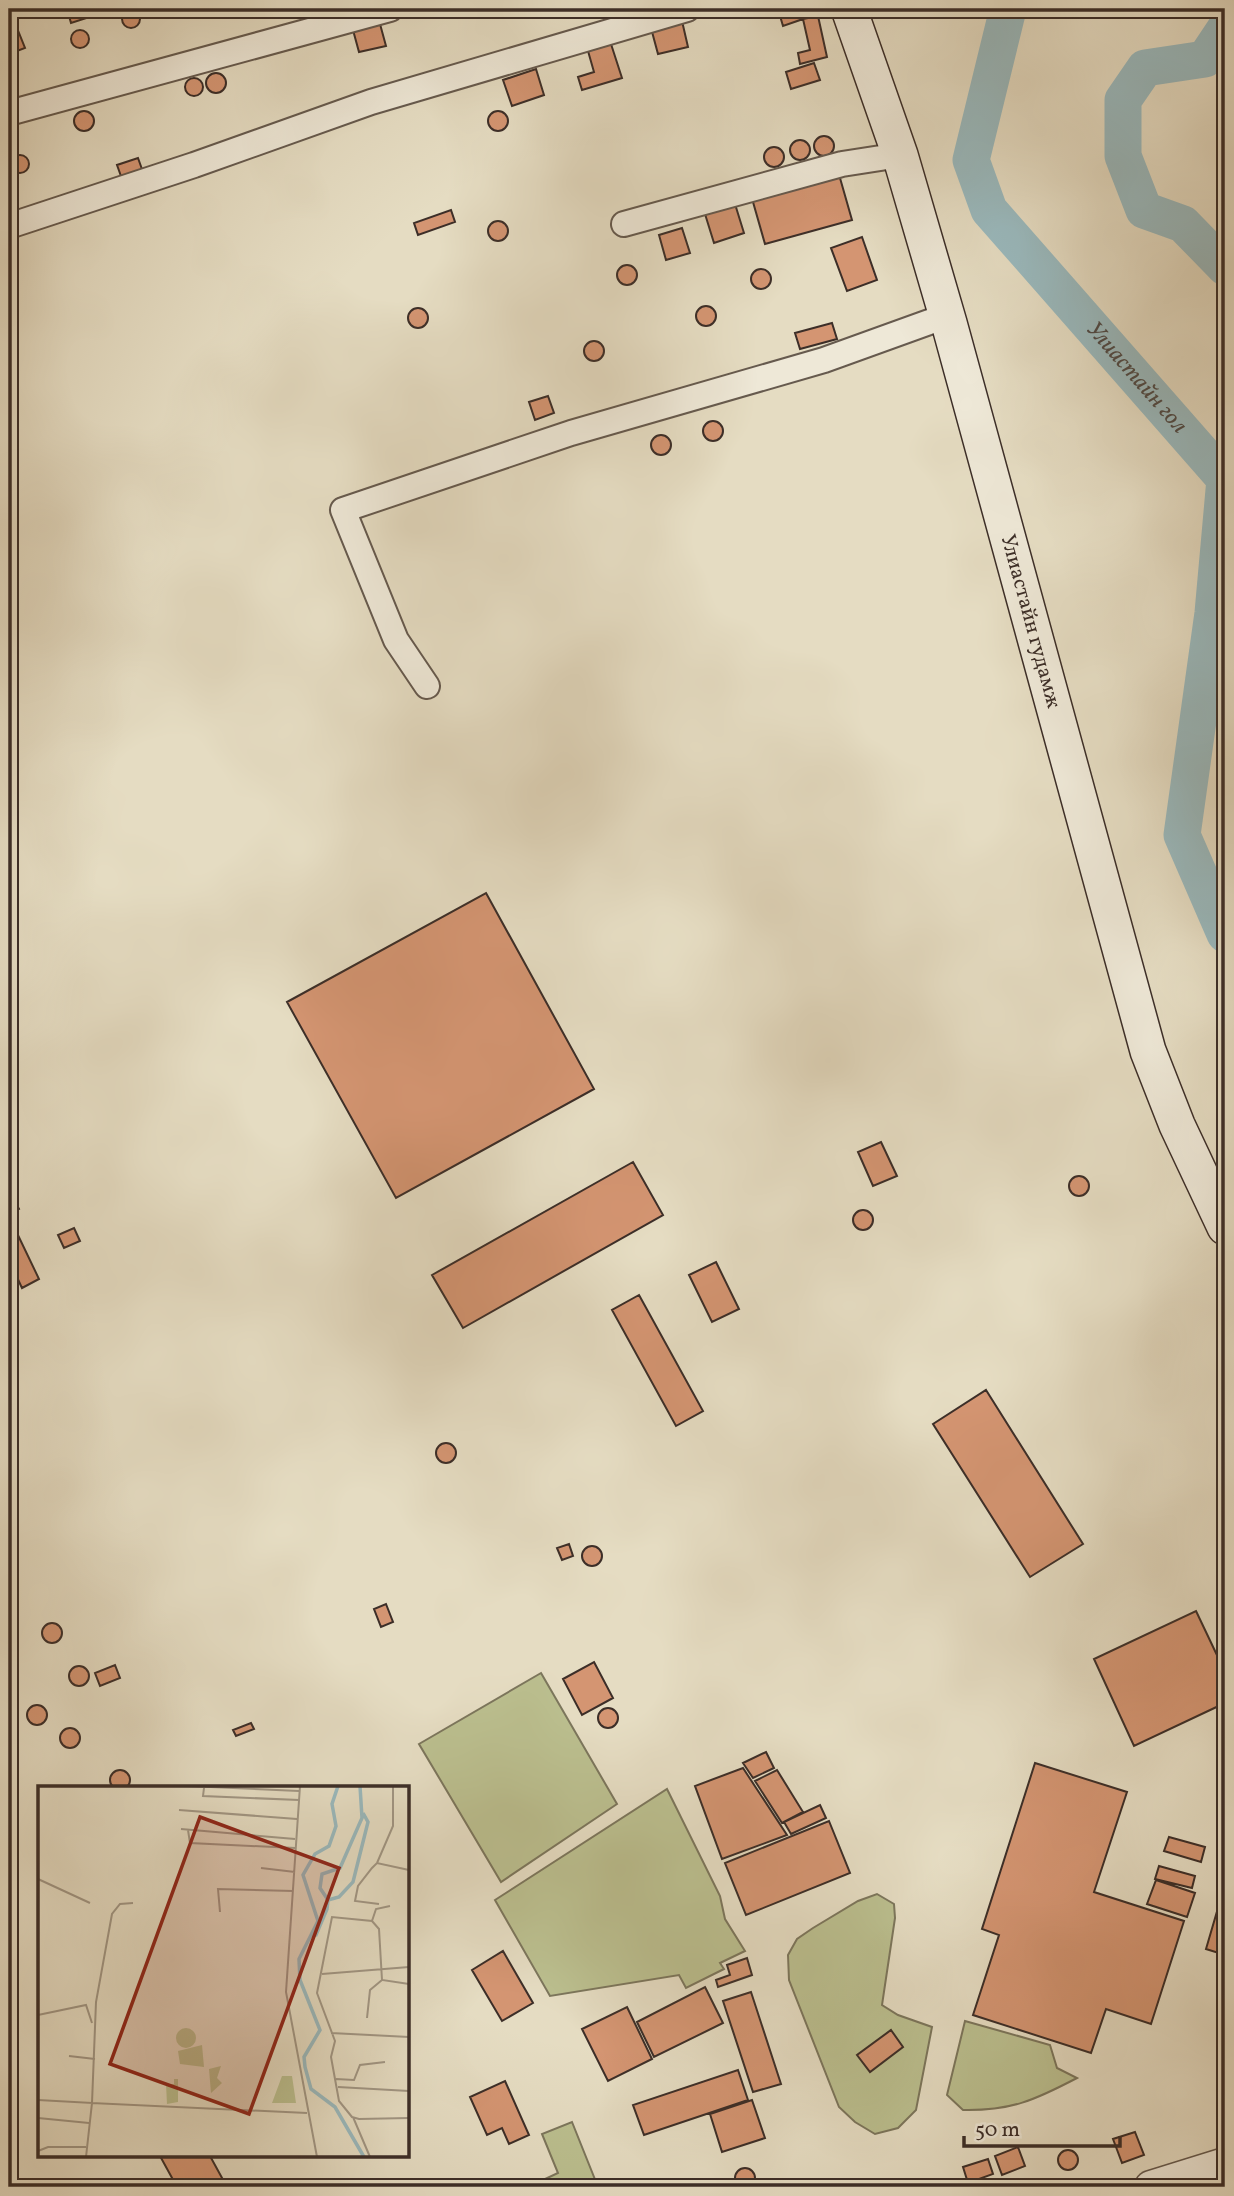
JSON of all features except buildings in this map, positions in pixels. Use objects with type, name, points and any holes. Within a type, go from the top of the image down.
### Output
[{"type":"main road","name":"Улиастайн гудамж","points":[[849,9],[900,155],[1148,1051],[1177,1125],[1225,1227]]},
{"type":"street","points":[[9,113],[390,9]]},
{"type":"street","points":[[9,226],[194,165],[371,102],[687,9]]},
{"type":"street","points":[[624,224],[842,164],[900,155]]},
{"type":"street","points":[[427,686],[396,640],[343,510],[570,433],[824,360],[946,316]]},
{"type":"street","points":[[1151,2187],[1225,2164]]},
{"type":"green space","points":[[541,1673],[617,1804],[501,1882],[419,1744]]},
{"type":"green space","points":[[667,1789],[720,1896],[725,1919],[745,1951],[720,1963],[724,1969],[686,1988],[679,1975],[550,1996],[495,1900]]},
{"type":"green space","points":[[877,1894],[894,1904],[895,1918],[882,2005],[898,2015],[932,2027],[916,2110],[898,2128],[875,2134],[855,2122],[839,2107],[789,1980],[788,1955],[797,1939],[813,1928],[858,1901]]},
{"type":"green space","points":[[965,2021],[1050,2045],[1057,2068],[1077,2078],[1022,2103],[995,2109],[963,2110],[947,2095]]},
{"type":"green space","points":[[572,2122],[598,2187],[528,2187],[558,2173],[542,2134]]},
{"type":"waterway","name":"Улиастайн гол","points":[[1008,9],[971,160],[989,210],[1225,479],[1213,613],[1182,835],[1225,934]]},
{"type":"waterway","points":[[1225,29],[1205,59],[1145,68],[1123,100],[1123,156],[1144,210],[1183,224],[1225,267]]}]
